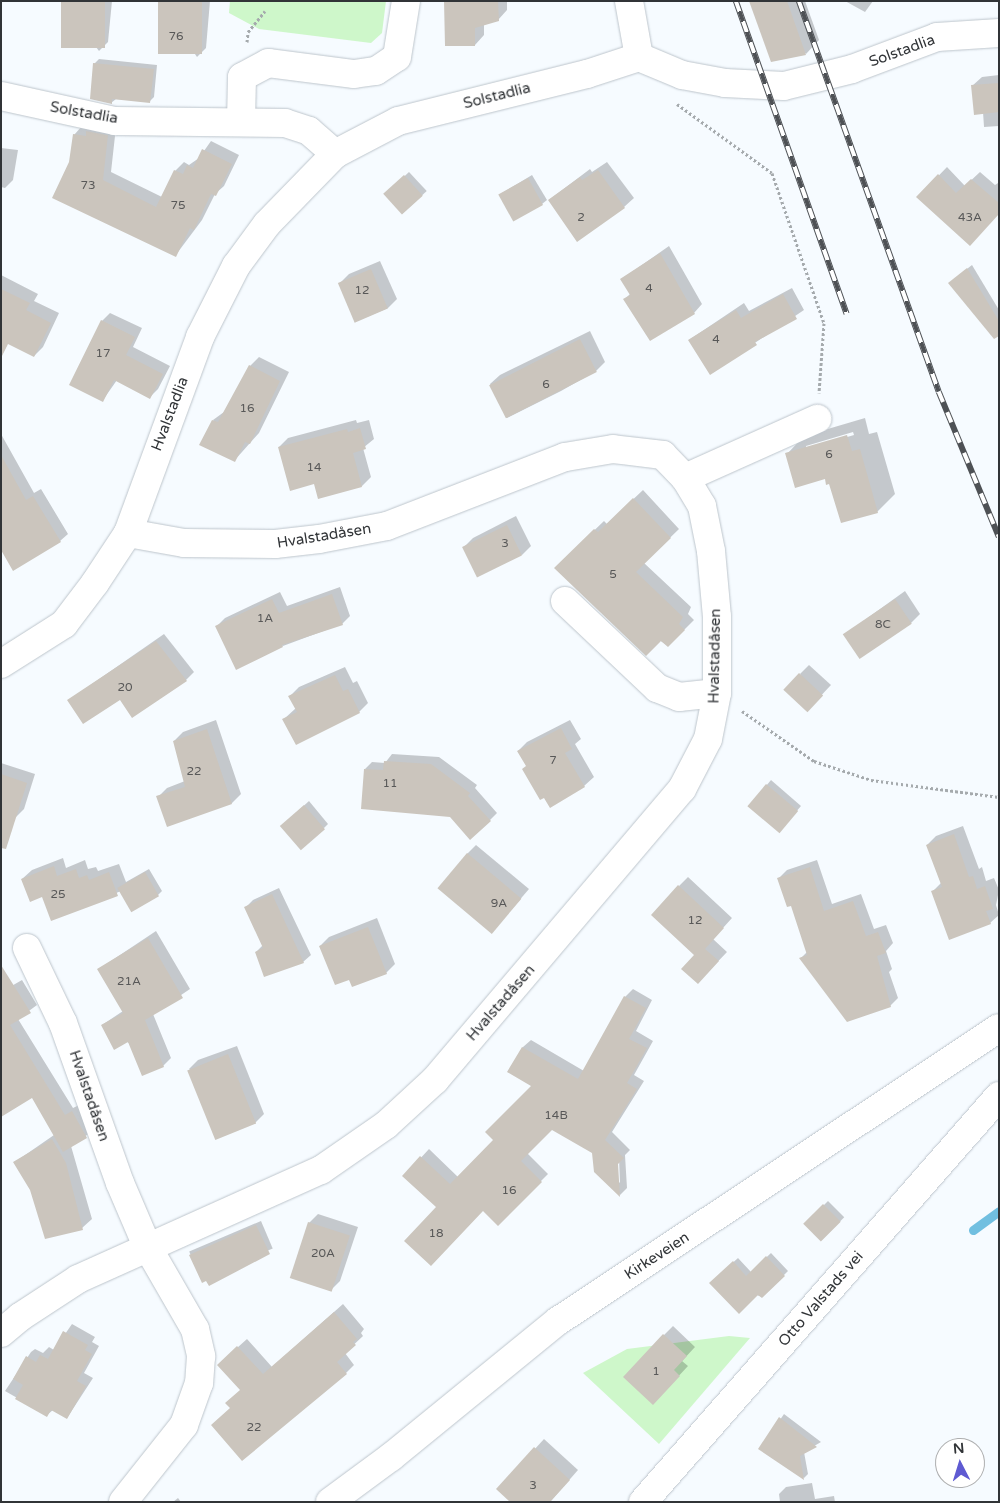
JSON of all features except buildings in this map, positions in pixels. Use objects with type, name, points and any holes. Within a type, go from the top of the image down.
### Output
[{"type":"street","points":[[241,121],[242,77],[268,64],[354,74],[376,71],[397,57],[406,1]]},
{"type":"street","points":[[629,1],[639,57]]},
{"type":"street","name":"Solstadlia","points":[[1,96],[114,121],[285,123],[309,131],[335,154],[398,121],[587,74],[639,57],[682,75],[724,83],[784,86],[852,69],[937,37],[999,33]]},
{"type":"street","name":"Hvalstadlia","points":[[1,664],[64,624],[128,533],[200,337],[236,266],[267,224],[335,154]]},
{"type":"street","points":[[685,478],[817,419]]},
{"type":"street","name":"Hvalstadåsen","points":[[1,1334],[20,1317],[78,1280],[147,1246],[321,1170],[386,1125],[435,1080],[682,789],[708,739],[717,693],[717,617],[711,550],[702,506],[685,478],[663,455],[613,449],[565,457],[387,526],[320,539],[275,544],[184,543],[128,533]]},
{"type":"street","points":[[565,601],[657,688],[679,697],[717,693]]},
{"type":"street","name":"Hvalstadåsen","points":[[27,948],[63,1023],[120,1183],[147,1246],[195,1329],[201,1356],[199,1383],[184,1424],[123,1502]]},
{"type":"street","name":"Kirkeveien","points":[[330,1502],[391,1458],[558,1321],[999,1028]]},
{"type":"street","name":"Otto Valstads vei","points":[[642,1502],[999,1096]]},
{"type":"path","points":[[674,102],[772,173],[824,323],[817,419]]},
{"type":"path","points":[[717,693],[814,761],[871,780],[999,798]]},
{"type":"green space","points":[[230,1],[386,1],[382,33],[371,43],[259,29],[229,13]]},
{"type":"green space","points":[[729,1336],[750,1338],[659,1444],[583,1373],[627,1349]]},
{"type":"waterway","points":[[973,1230],[999,1211]]},
{"type":"railway","points":[[736,1],[847,314]]},
{"type":"railway","points":[[799,1],[939,392],[999,537]]}]
